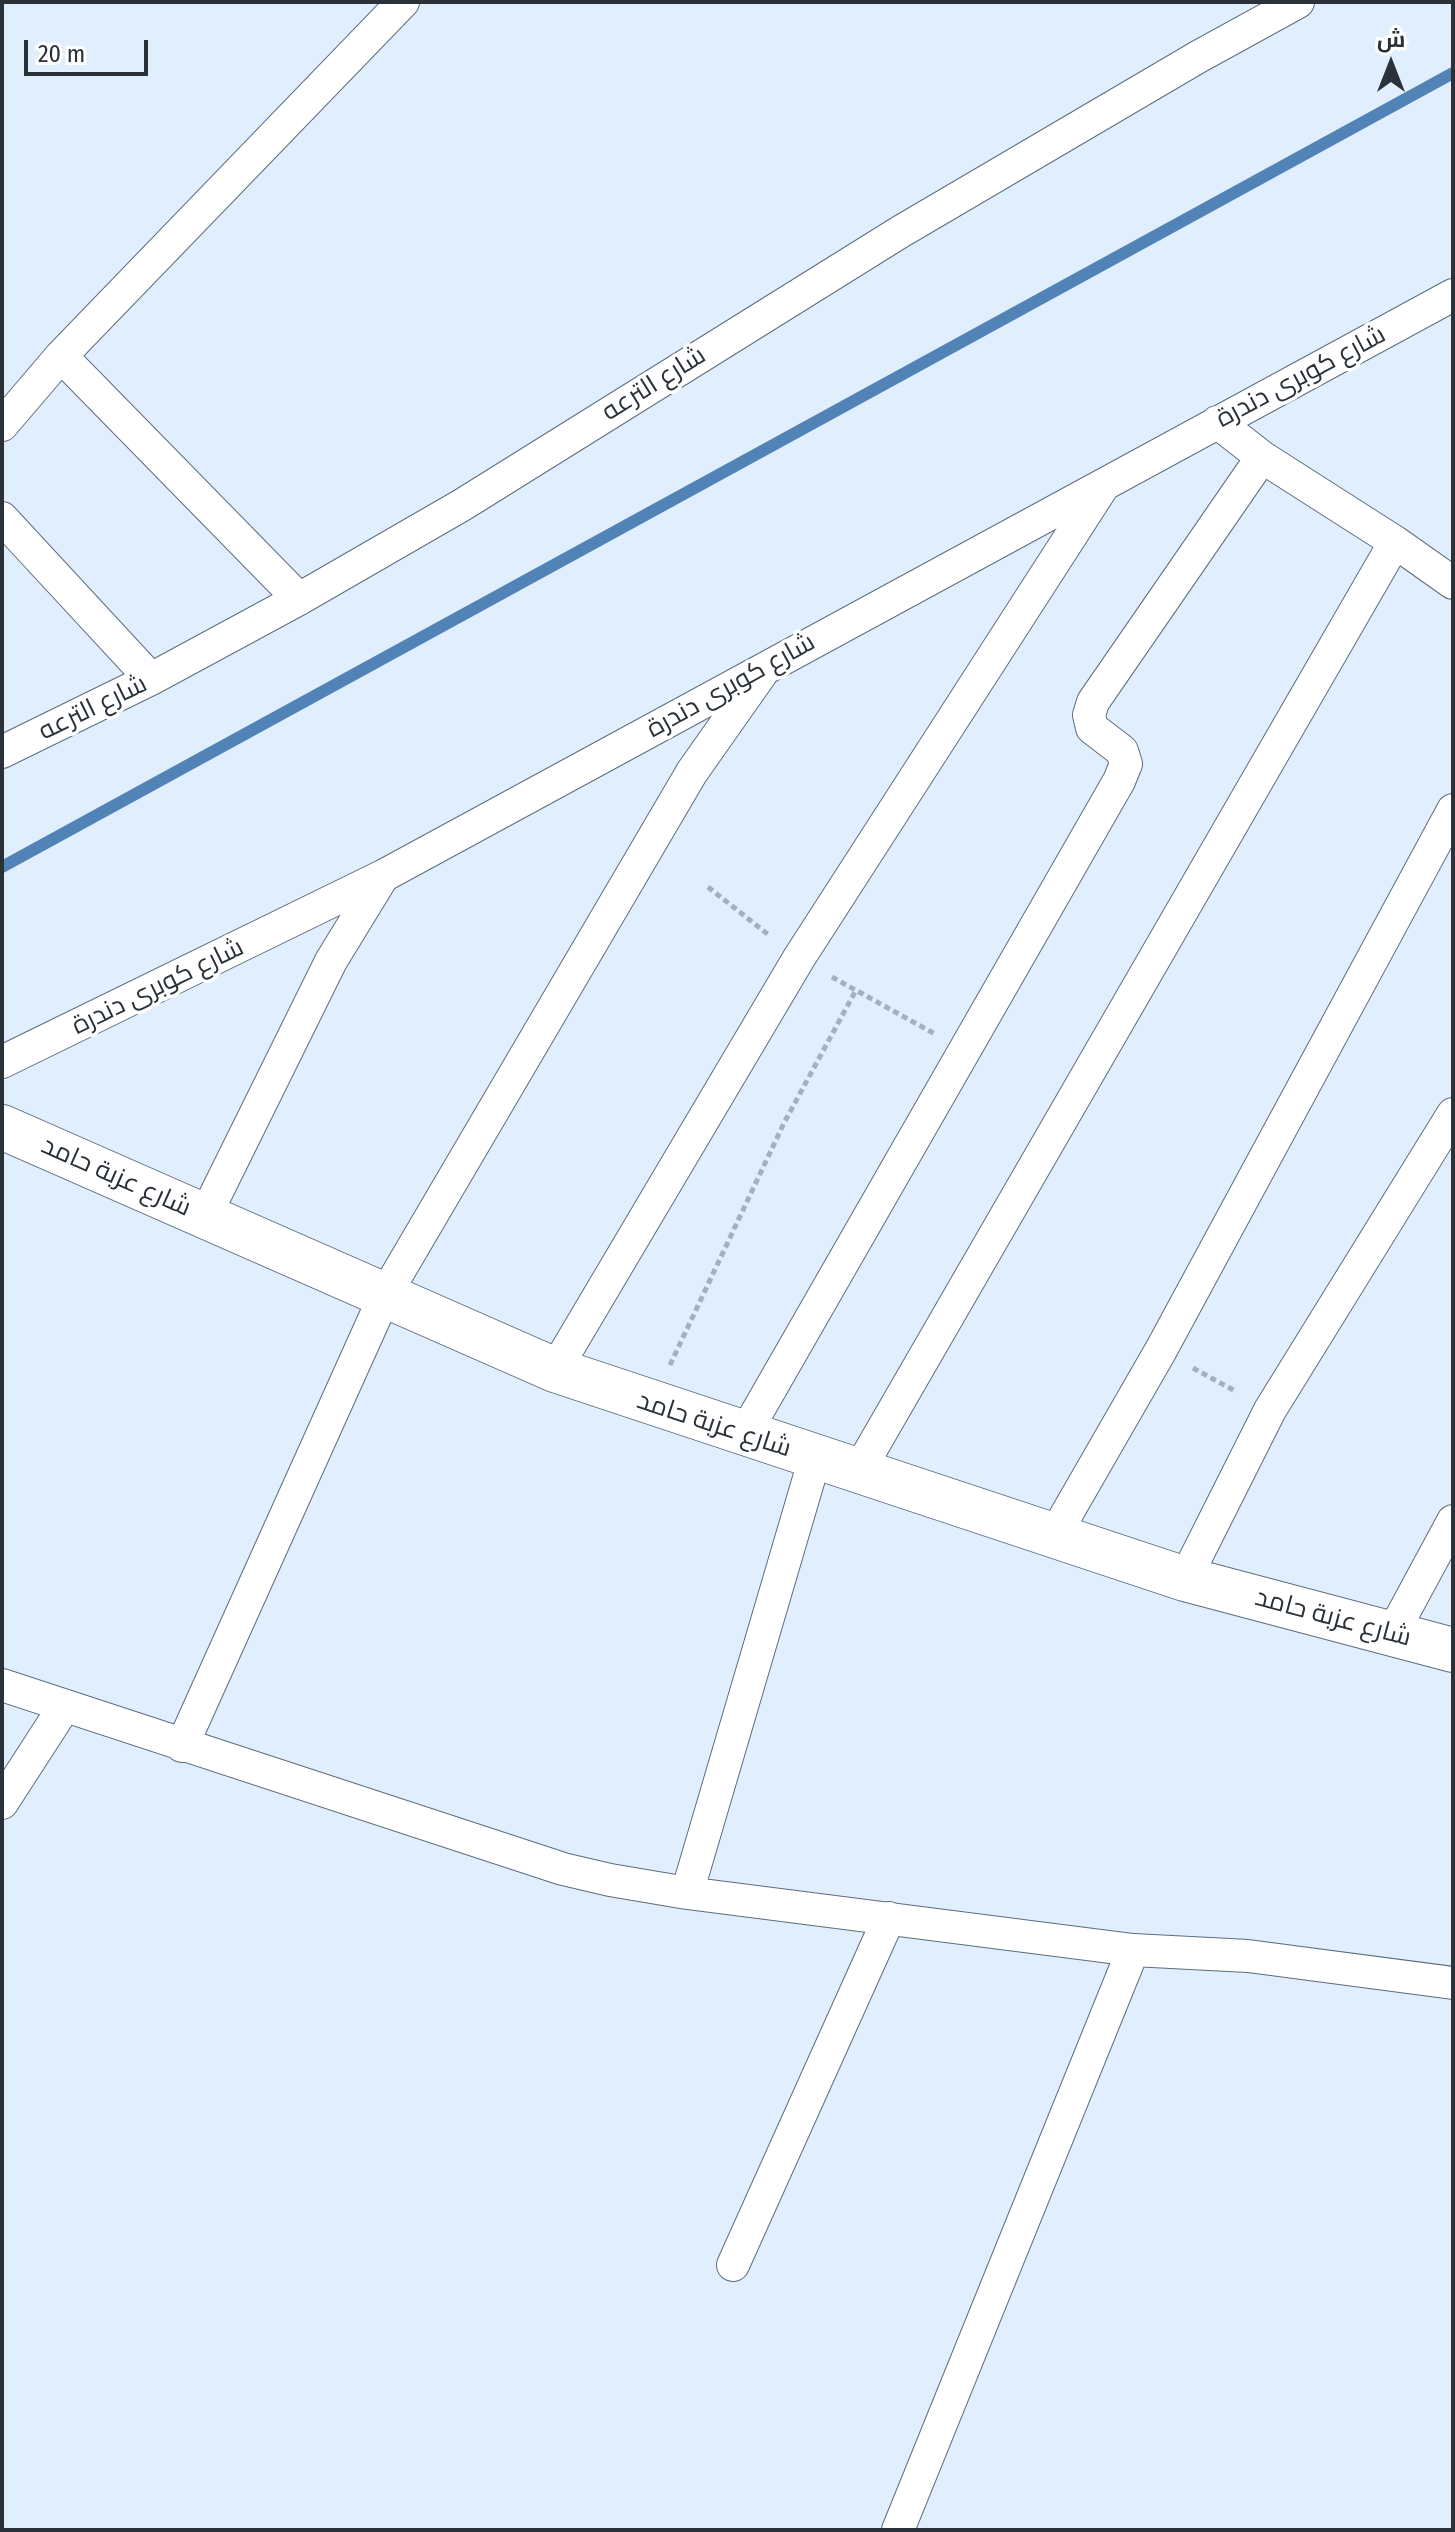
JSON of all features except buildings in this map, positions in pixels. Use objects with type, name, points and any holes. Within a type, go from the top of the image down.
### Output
[{"type":"street","points":[[2,425],[61,356],[403,2]]},
{"type":"street","name":"شارع الترعه","points":[[2,752],[151,679],[299,599],[462,505],[754,320],[900,232],[1198,57],[1298,2]]},
{"type":"street","name":"شارع كوبرى دندرة","points":[[2,1062],[383,876],[1453,295]]},
{"type":"street","points":[[61,356],[299,599]]},
{"type":"street","points":[[1217,422],[1262,457],[1453,583]]},
{"type":"street","points":[[744,1435],[1119,781],[1126,764],[1122,751],[1092,728],[1089,715],[1093,702],[1262,457]]},
{"type":"street","points":[[555,1370],[799,958],[1106,482]]},
{"type":"street","points":[[2,518],[151,679]]},
{"type":"street","points":[[858,1472],[1395,542]]},
{"type":"street","points":[[182,1746],[385,1295],[692,772],[766,668]]},
{"type":"street","points":[[1054,1536],[1161,1350],[1453,810]]},
{"type":"street","points":[[205,1216],[331,961],[383,876]]},
{"type":"street","points":[[1185,1579],[1270,1410],[1453,1114]]},
{"type":"street","name":"شارع عزبة حامد","points":[[4,1134],[205,1216],[555,1370],[1185,1579],[1453,1650]]},
{"type":"street","points":[[687,1893],[815,1458]]},
{"type":"street","points":[[1392,1634],[1453,1521]]},
{"type":"street","points":[[2,1685],[563,1869],[622,1883],[1133,1950],[1248,1956],[1453,1983]]},
{"type":"street","points":[[2,1803],[64,1707]]},
{"type":"street","points":[[733,2265],[889,1918]]},
{"type":"street","points":[[898,2530],[1133,1950]]},
{"type":"path","points":[[708,887],[799,958]]},
{"type":"path","points":[[651,1404],[784,1123],[856,990],[963,1049]]},
{"type":"path","points":[[1161,1350],[1270,1410]]},
{"type":"waterway","points":[[2,867],[1453,73]]}]
